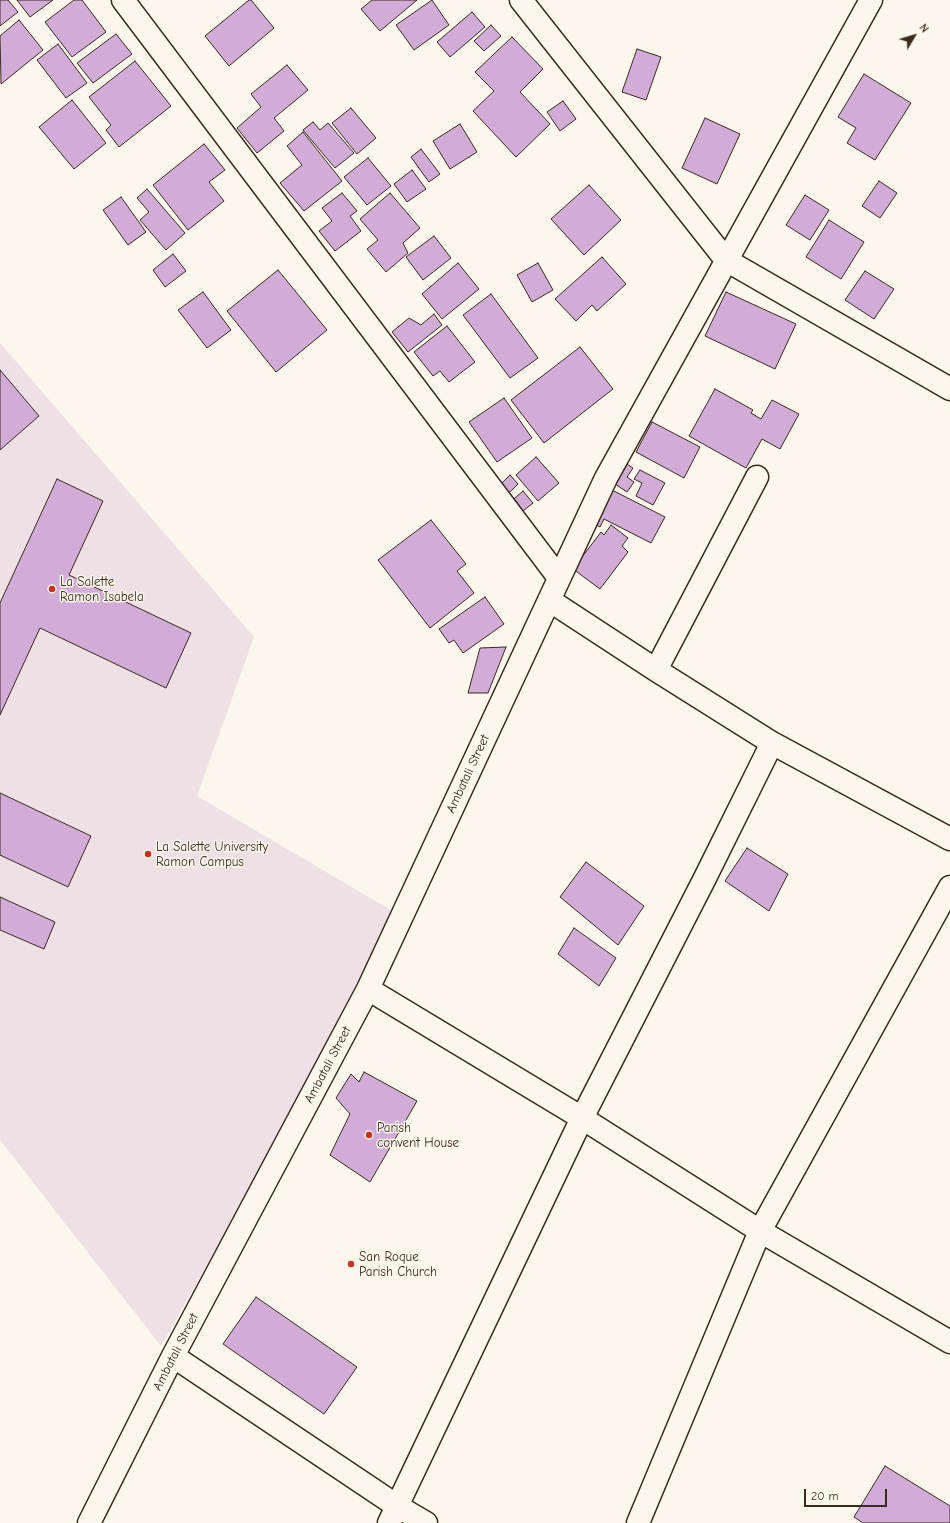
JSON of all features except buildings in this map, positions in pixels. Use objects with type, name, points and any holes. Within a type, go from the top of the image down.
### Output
[{"type":"street","points":[[123,0],[559,578]]},
{"type":"street","points":[[521,0],[726,260],[950,389]]},
{"type":"street","name":"Ambatali Street","points":[[89,1523],[173,1356],[368,989],[606,478],[871,0]]},
{"type":"street","points":[[656,670],[757,477]]},
{"type":"street","points":[[549,600],[772,743],[950,840]]},
{"type":"street","points":[[393,1515],[582,1118],[705,878],[772,743]]},
{"type":"street","points":[[638,1523],[760,1231],[950,887]]},
{"type":"street","points":[[368,989],[582,1118],[760,1231],[950,1342]]},
{"type":"street","points":[[173,1356],[393,1515],[426,1523]]},
{"type":"shaded area","name":"La Salette University Ramon Campus","points":[[0,343],[254,637],[197,796],[394,912],[237,1212],[161,1346],[0,1140]]},
{"type":"place","name":"La Salette Ramon Isabela","points":[[52,589]]},
{"type":"place","name":"La Salette University Ramon Campus","points":[[148,854]]},
{"type":"place","name":"Parish convent House","points":[[369,1135]]},
{"type":"place","name":"San Roque Parish Church","points":[[351,1264]]}]
